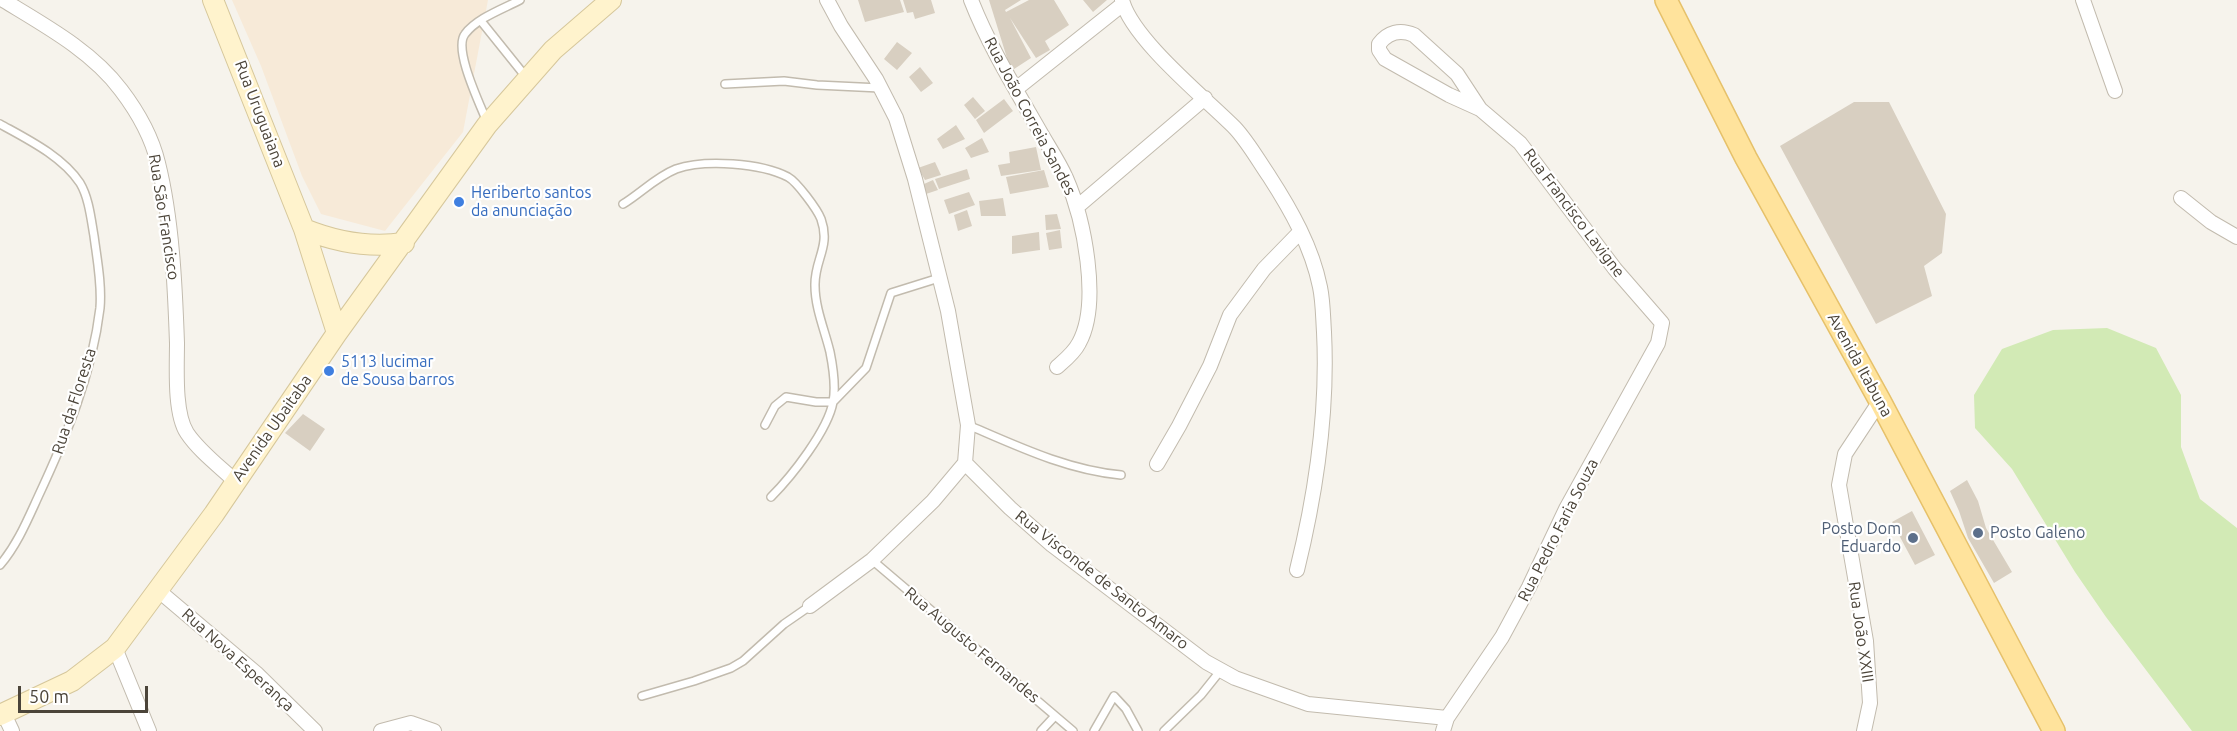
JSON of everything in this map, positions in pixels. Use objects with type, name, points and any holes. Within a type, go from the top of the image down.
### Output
[{"type":"main road","name":"Rua Uruguaiana","points":[[213,0],[304,229],[337,333]]},
{"type":"main road","name":"Avenida Ubaitaba","points":[[5,720],[72,681],[115,648],[159,591],[337,333],[488,124],[553,50],[611,0]]},
{"type":"main road","name":"Avenida Itabuna","points":[[1665,0],[1746,158],[1880,401],[2054,731]]},
{"type":"main road","points":[[304,229],[334,240],[354,243],[390,245],[404,243]]},
{"type":"street","name":"Rua São Francisco","points":[[3,0],[48,28],[97,64],[121,90],[146,132],[158,163],[168,227],[176,305],[178,384],[182,422],[200,447],[235,481]]},
{"type":"street","points":[[810,606],[872,560],[933,501],[965,463],[968,426],[948,312],[915,179],[896,118],[827,0]]},
{"type":"street","name":"Rua João Correia Sandes","points":[[971,0],[996,55],[1065,176],[1077,207],[1088,272],[1089,315],[1079,343],[1071,355],[1057,367]]},
{"type":"street","points":[[2083,0],[2115,91]]},
{"type":"street","points":[[1016,89],[1122,2],[1149,43],[1244,140],[1287,206],[1311,254],[1320,288],[1325,357],[1319,446],[1308,526],[1297,570]]},
{"type":"street","name":"Rua Francisco Lavigne","points":[[1480,109],[1457,74],[1414,34],[1406,31],[1394,32],[1385,36],[1379,44],[1379,50],[1385,58],[1449,95],[1480,109],[1520,143],[1614,269],[1662,324]]},
{"type":"street","points":[[1077,207],[1205,98]]},
{"type":"street","points":[[2181,198],[2211,222],[2237,237]]},
{"type":"street","points":[[1157,464],[1165,453],[1210,366],[1230,315],[1264,269],[1300,231]]},
{"type":"street","name":"Rua Pedro Faria Souza","points":[[1445,725],[1513,617],[1566,509],[1658,343],[1662,324]]},
{"type":"street","name":"Rua João XXIII","points":[[1864,731],[1870,704],[1866,641],[1839,485],[1845,454],[1880,401]]},
{"type":"street","name":"Rua Visconde de Santo Amaro","points":[[965,463],[1010,508],[1052,545],[1206,662],[1244,681],[1308,704],[1445,725]]},
{"type":"street","name":"Rua Nova Esperança","points":[[159,591],[256,673],[315,731]]},
{"type":"street","points":[[115,648],[148,731]]},
{"type":"street","points":[[381,731],[411,723],[434,731]]},
{"type":"lane","points":[[488,124],[461,48],[464,35],[481,21],[520,0]]},
{"type":"lane","points":[[481,21],[528,79]]},
{"type":"lane","points":[[725,84],[784,81],[880,88]]},
{"type":"lane","name":"Rua da Floresta","points":[[0,124],[29,140],[61,163],[80,184],[90,211],[99,269],[100,296],[97,328],[88,368],[57,456],[19,537],[0,565]]},
{"type":"lane","points":[[623,204],[657,179],[677,169],[696,165],[746,165],[789,177],[802,189],[820,218],[824,235],[824,250],[817,264],[815,287],[830,353],[834,381],[833,402],[824,426],[789,480],[771,497]]},
{"type":"lane","points":[[765,425],[775,406],[786,397],[833,402],[866,368],[891,293],[939,278]]},
{"type":"lane","points":[[968,426],[1028,451],[1080,469],[1121,475]]},
{"type":"lane","points":[[0,546],[9,552]]},
{"type":"lane","name":"Rua Augusto Fernandes","points":[[872,560],[1073,731]]},
{"type":"lane","points":[[642,696],[694,681],[744,661],[784,624],[810,606]]},
{"type":"lane","points":[[1164,731],[1201,695],[1221,670]]},
{"type":"lane","points":[[1094,731],[1114,696],[1126,709],[1138,731]]},
{"type":"lane","points":[[1041,731],[1055,716]]},
{"type":"shaded area","points":[[232,0],[488,0],[463,132],[385,231],[321,214],[302,176],[261,66]]},
{"type":"green space","points":[[2107,328],[2156,348],[2181,395],[2181,447],[2200,499],[2237,528],[2237,731],[2192,731],[2075,572],[2012,469],[1975,428],[1974,395],[2002,349],[2053,330]]},
{"type":"building","points":[[858,0],[900,0],[904,12],[865,22]]},
{"type":"building","points":[[903,0],[931,0],[935,13],[915,19],[913,12],[907,13]]},
{"type":"building","points":[[989,0],[1021,0],[1005,10],[1006,12],[1029,0],[1054,0],[1069,25],[1045,41],[1050,50],[1036,58],[1010,18],[1031,58],[1011,71]]},
{"type":"building","points":[[1083,0],[1107,0],[1093,12]]},
{"type":"building","points":[[897,42],[912,53],[897,70],[884,59]]},
{"type":"building","points":[[920,67],[933,83],[921,92],[909,77]]},
{"type":"building","points":[[973,97],[985,111],[975,119],[964,105]]},
{"type":"building","points":[[1004,99],[1013,111],[984,133],[976,120]]},
{"type":"building","points":[[1854,102],[1889,102],[1946,214],[1942,253],[1924,266],[1932,296],[1876,324],[1780,146]]},
{"type":"building","points":[[956,125],[965,139],[943,149],[937,139]]},
{"type":"building","points":[[982,138],[989,152],[971,158],[965,148]]},
{"type":"building","points":[[1036,147],[1041,170],[1001,176],[998,165],[1010,163],[1009,152]]},
{"type":"building","points":[[935,162],[941,175],[925,180],[918,168]]},
{"type":"building","points":[[967,169],[970,179],[939,189],[935,179]]},
{"type":"building","points":[[1044,170],[1049,187],[1010,194],[1006,177]]},
{"type":"building","points":[[933,180],[938,190],[926,194],[924,184]]},
{"type":"building","points":[[969,192],[975,205],[949,214],[944,200]]},
{"type":"building","points":[[1003,198],[1006,216],[981,216],[979,201]]},
{"type":"building","points":[[967,210],[972,226],[958,231],[954,215]]},
{"type":"building","points":[[1057,214],[1061,229],[1046,230],[1045,215]]},
{"type":"building","points":[[1060,230],[1062,248],[1049,250],[1046,233]]},
{"type":"building","points":[[1039,232],[1040,250],[1012,254],[1012,236]]},
{"type":"building","points":[[303,414],[325,429],[310,451],[285,433]]},
{"type":"building","name":"Posto Galeno","points":[[1967,480],[1978,501],[1986,528],[2012,572],[1994,583],[1968,538],[1950,491]]},
{"type":"building","name":"Posto Dom Eduardo","points":[[1912,511],[1935,555],[1915,565],[1892,522]]},
{"type":"place","name":"Heriberto santos da anunciação","points":[[459,202]]},
{"type":"place","name":"5113 lucimar de Sousa barros","points":[[329,371]]},
{"type":"place","name":"Posto Galeno","points":[[1978,533]]},
{"type":"place","name":"Posto Dom Eduardo","points":[[1913,538]]}]
